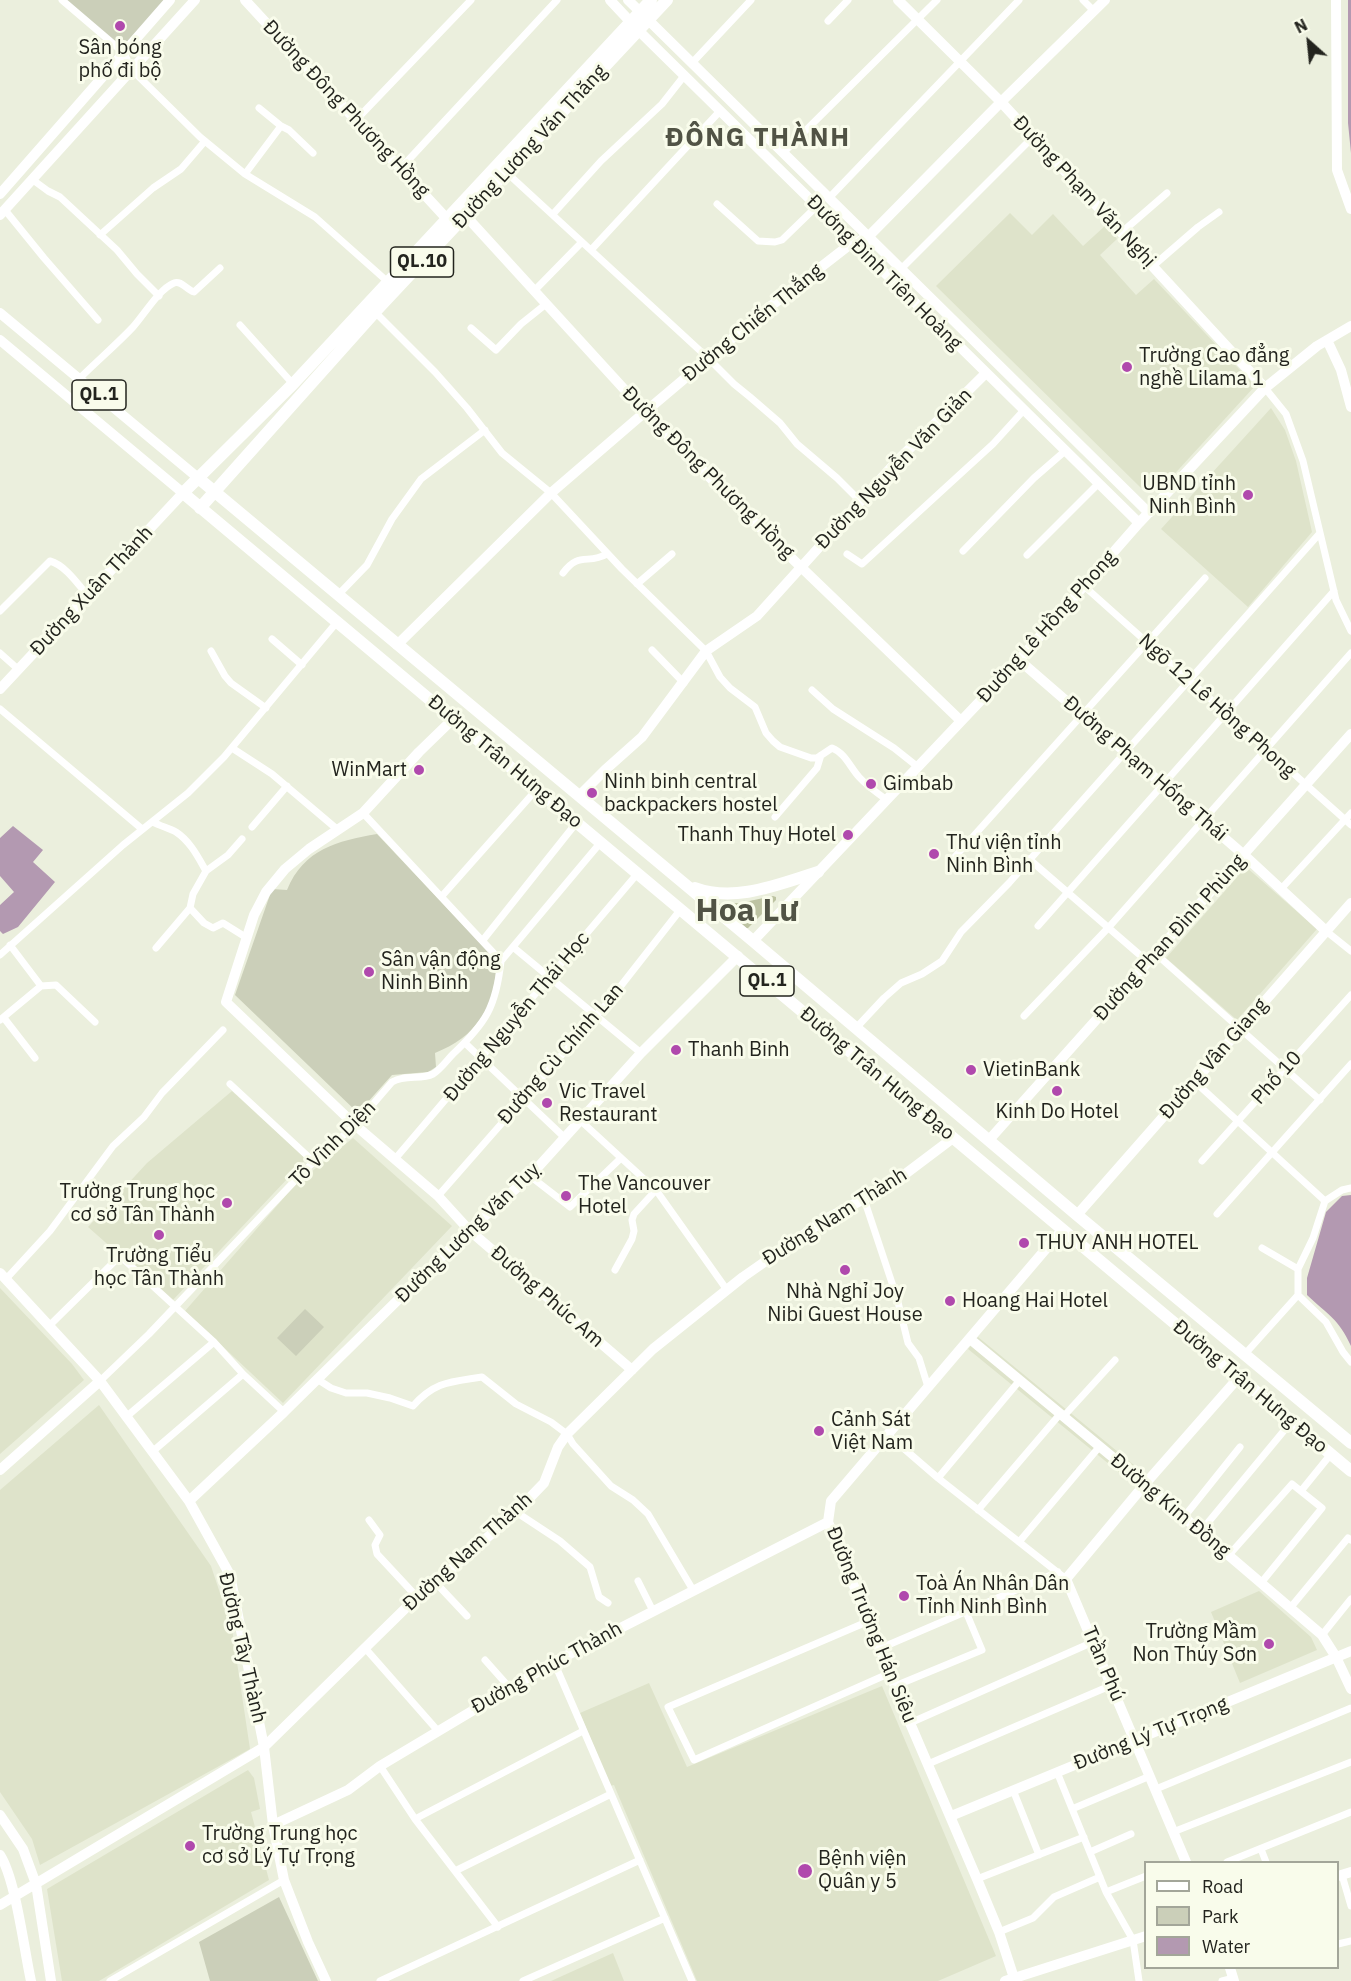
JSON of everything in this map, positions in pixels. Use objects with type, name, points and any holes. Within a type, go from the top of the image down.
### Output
[{"type":"highway","name":"Đường Lương Văn Thăng","points":[[644,16],[651,0]]},
{"type":"highway","name":"Đường Lương Văn Thăng","points":[[200,508],[375,312],[506,172],[644,16],[666,0]]},
{"type":"highway","name":"Đường Lương Văn Thăng","points":[[183,493],[293,384],[447,219],[635,26]]},
{"type":"highway","name":"Đường Trân Hưng Đạo","points":[[197,477],[1351,1443]]},
{"type":"highway","name":"Đường Trân Hưng Đạo","points":[[183,493],[1351,1471]]},
{"type":"highway","points":[[684,884],[709,893],[734,894],[818,872]]},
{"type":"highway","points":[[738,956],[753,941]]},
{"type":"highway","points":[[1062,1230],[1077,1215]]},
{"type":"highway","points":[[1239,1377],[1249,1358]]},
{"type":"street","points":[[62,0],[124,53],[132,70],[205,141],[245,174],[315,217],[388,282]]},
{"type":"street","points":[[0,194],[170,0]]},
{"type":"street","points":[[98,320],[2,212],[195,0]]},
{"type":"street","name":"Đường Đông Phương Hồng","points":[[244,0],[447,219]]},
{"type":"street","points":[[356,120],[471,0]]},
{"type":"street","points":[[401,168],[557,0]]},
{"type":"street","name":"Đướng Đinh Tiên Hoàng","points":[[610,0],[684,76],[1138,524]]},
{"type":"street","name":"Đướng Đinh Tiên Hoàng","points":[[628,0],[1149,513]]},
{"type":"street","points":[[692,63],[751,0]]},
{"type":"street","points":[[828,21],[848,0]]},
{"type":"street","name":"Đường Phạm Văn Nghị","points":[[898,0],[1001,102],[1265,388]]},
{"type":"street","points":[[766,157],[780,150],[937,0]]},
{"type":"street","points":[[829,198],[1019,0]]},
{"type":"street","points":[[1083,0],[1094,11]]},
{"type":"street","name":"Đường Chiến Thắng","points":[[397,645],[551,494],[645,412],[767,309],[848,246],[868,237],[1105,0]]},
{"type":"street","points":[[1336,0],[1337,170],[1351,209]]},
{"type":"street","points":[[553,214],[601,161],[662,104],[684,76]]},
{"type":"street","points":[[258,108],[289,130],[314,153]]},
{"type":"street","points":[[591,250],[720,111]]},
{"type":"street","points":[[245,174],[281,126]]},
{"type":"street","points":[[901,269],[1033,137]]},
{"type":"street","points":[[100,235],[153,188],[181,169],[205,141]]},
{"type":"street","points":[[40,148],[51,159]]},
{"type":"street","points":[[506,172],[734,384],[780,423],[798,444],[861,501]]},
{"type":"street","points":[[33,180],[60,197],[117,250],[159,296]]},
{"type":"street","points":[[1122,232],[1167,193]]},
{"type":"street","points":[[717,204],[758,241],[775,242],[782,240],[817,206]]},
{"type":"street","points":[[1153,266],[1219,212]]},
{"type":"street","name":"Đường Đông Phương Hồng","points":[[465,215],[645,412],[801,567],[962,721]]},
{"type":"street","points":[[534,291],[582,242]]},
{"type":"street","points":[[79,379],[134,326],[172,284],[177,282],[194,292],[220,268]]},
{"type":"street","points":[[471,328],[495,350],[520,324],[546,304]]},
{"type":"street","points":[[375,312],[435,372],[502,453],[551,494],[607,554],[706,651],[720,677],[730,688],[755,707],[766,733],[780,747],[812,758],[832,748],[843,756],[858,776],[886,800]]},
{"type":"street","name":"QL.1","points":[[0,313],[197,477]]},
{"type":"street","points":[[240,325],[293,384]]},
{"type":"street","name":"Đuờng Lê Hồng Phong","points":[[753,941],[1019,660],[1138,524],[1265,388],[1317,346],[1351,326]]},
{"type":"street","name":"QL.1","points":[[0,340],[183,493]]},
{"type":"street","points":[[963,351],[974,340]]},
{"type":"street","points":[[1327,340],[1341,370],[1351,407]]},
{"type":"street","name":"Đường Nguyễn Văn Giản","points":[[579,796],[642,737],[706,651],[757,616],[896,462],[986,373]]},
{"type":"street","points":[[1265,388],[1286,414],[1303,461],[1334,591],[1351,631]]},
{"type":"street","points":[[847,554],[862,564],[993,444],[1024,410]]},
{"type":"street","points":[[338,595],[367,564],[392,519],[421,479],[485,430]]},
{"type":"street","points":[[963,551],[1034,478],[1065,451]]},
{"type":"street","points":[[1027,555],[1098,484]]},
{"type":"street","name":"Đường Xuân Thành","points":[[0,689],[183,493]]},
{"type":"street","points":[[856,1028],[901,983],[922,974],[942,961],[961,932],[1320,533]]},
{"type":"street","points":[[563,573],[573,561],[600,558],[607,554]]},
{"type":"street","points":[[637,584],[672,554]]},
{"type":"street","points":[[0,611],[50,561],[54,561],[68,573],[88,596]]},
{"type":"street","points":[[952,860],[1206,578]]},
{"type":"street","name":"Ngõ 12 Lê Hồng Phong","points":[[1084,586],[1351,825]]},
{"type":"street","points":[[1038,926],[1334,591]]},
{"type":"street","points":[[0,955],[142,829],[188,793],[232,748],[337,622]]},
{"type":"street","points":[[272,639],[302,665]]},
{"type":"street","points":[[652,650],[684,683]]},
{"type":"street","points":[[211,651],[231,683],[266,708]]},
{"type":"street","points":[[0,652],[18,670]]},
{"type":"street","points":[[1024,1016],[1108,927],[1351,652]]},
{"type":"street","name":"Đường Phạm Hống Thái","points":[[1019,660],[1351,951]]},
{"type":"street","points":[[812,690],[833,709],[885,742],[918,767]]},
{"type":"street","points":[[0,709],[142,829]]},
{"type":"street","points":[[190,908],[204,923],[213,928],[223,923],[247,938],[254,915],[266,892],[285,869],[309,849],[363,813],[453,719]]},
{"type":"street","name":"Đường Phan Đình Phùng","points":[[988,1140],[1351,734]]},
{"type":"street","points":[[232,748],[286,786],[338,830]]},
{"type":"street","points":[[775,817],[817,768],[821,754]]},
{"type":"street","points":[[252,826],[286,786]]},
{"type":"street","points":[[442,896],[537,789]]},
{"type":"street","points":[[363,813],[501,961],[601,842]]},
{"type":"street","points":[[1281,889],[1351,813]]},
{"type":"street","points":[[153,822],[175,831],[185,839],[206,871]]},
{"type":"street","points":[[483,940],[577,822]]},
{"type":"street","points":[[156,948],[190,908],[193,894],[206,871],[228,855],[242,839]]},
{"type":"street","points":[[1029,859],[1108,927],[1152,958],[1240,1029],[1320,1100]]},
{"type":"street","name":"Đường Nguyễn Thái Học","points":[[395,1160],[638,873]]},
{"type":"street","name":"Đường Vân Giang","points":[[1077,1215],[1351,903]]},
{"type":"street","name":"Đường Cù Chính Lan","points":[[438,1196],[596,1015],[681,909]]},
{"type":"street","name":"Đường Phúc Am","points":[[247,938],[226,1002],[356,1125],[438,1196],[469,1230],[632,1370]]},
{"type":"street","points":[[10,945],[41,986]]},
{"type":"street","points":[[513,947],[641,1053]]},
{"type":"street","name":"Đường Lương Văn Tuỵ","points":[[189,1501],[284,1412],[469,1230],[530,1176],[641,1053],[738,956]]},
{"type":"street","name":"Tô Vĩnh Diện","points":[[0,1470],[149,1334],[314,1162],[356,1125],[392,1082],[405,1077],[432,1074],[465,1043],[486,1018],[497,993],[501,961]]},
{"type":"street","points":[[35,1058],[2,1019],[41,986],[50,984],[61,988],[96,1022]]},
{"type":"street","name":"Phố 10","points":[[1202,1161],[1351,995]]},
{"type":"street","points":[[3,1276],[68,1209],[113,1146],[144,1118],[162,1093],[223,1030]]},
{"type":"street","points":[[465,1043],[565,1138]]},
{"type":"street","points":[[1217,1215],[1351,1064]]},
{"type":"street","points":[[1194,1082],[1325,1201]]},
{"type":"street","points":[[230,1084],[314,1162]]},
{"type":"street","points":[[581,1121],[656,1190],[727,1290]]},
{"type":"street","name":"Đường Nam Thành","points":[[0,1905],[264,1747],[417,1597],[516,1512],[544,1483],[558,1447],[567,1434],[653,1349],[727,1290],[826,1219],[892,1184],[952,1138]]},
{"type":"street","points":[[530,1176],[570,1207],[621,1158]]},
{"type":"street","points":[[1249,1358],[1298,1295],[1298,1269],[1325,1201],[1342,1190],[1351,1188]]},
{"type":"street","points":[[615,1270],[632,1239],[634,1214],[656,1190]]},
{"type":"street","points":[[864,1199],[897,1298],[908,1343],[920,1358],[928,1387]]},
{"type":"street","name":"Đường Trường Hán Siêu","points":[[1009,1980],[999,1932],[828,1522],[831,1501],[1062,1230]]},
{"type":"street","points":[[1262,1248],[1298,1269]]},
{"type":"street","points":[[49,1326],[120,1257],[213,1342],[284,1412]]},
{"type":"street","name":"Đường Tây Thành","points":[[3,1276],[100,1381],[189,1501],[230,1575],[264,1747],[273,1825],[284,1880],[326,1981]]},
{"type":"street","points":[[1298,1295],[1326,1322],[1351,1362]]},
{"type":"street","name":"Đường Kim Đồng","points":[[970,1339],[1184,1516],[1322,1635],[1336,1657],[1351,1689]]},
{"type":"street","points":[[126,1416],[213,1342]]},
{"type":"street","points":[[978,1510],[1114,1359]]},
{"type":"street","points":[[152,1452],[243,1374]]},
{"type":"street","points":[[317,1379],[331,1388],[346,1393],[366,1393],[413,1406],[424,1393],[443,1383],[482,1377],[516,1404],[551,1422],[567,1434],[573,1444],[611,1486],[633,1500],[648,1514],[693,1590]]},
{"type":"street","points":[[881,1648],[1062,1575],[1239,1377]]},
{"type":"street","points":[[938,1478],[1020,1380]]},
{"type":"street","points":[[1201,1531],[1292,1421]]},
{"type":"street","points":[[887,1434],[938,1478],[1062,1575]]},
{"type":"street","points":[[1018,1542],[1100,1446]]},
{"type":"street","points":[[1184,1516],[1240,1447]]},
{"type":"street","points":[[1301,1491],[1331,1454]]},
{"type":"street","points":[[1229,1555],[1292,1484],[1322,1508],[1261,1583]]},
{"type":"street","points":[[516,1512],[560,1541],[590,1567],[599,1597],[608,1603]]},
{"type":"street","points":[[369,1520],[380,1535],[375,1545],[376,1554],[417,1597]]},
{"type":"street","name":"Đường Phúc Thành","points":[[273,1825],[348,1790],[380,1766],[554,1662],[828,1522]]},
{"type":"street","points":[[1291,1608],[1348,1538],[1351,1540]]},
{"type":"street","name":"Trần Phú","points":[[1062,1575],[1136,1740],[1185,1861]]},
{"type":"street","points":[[638,1581],[653,1611]]},
{"type":"street","points":[[435,1583],[467,1616]]},
{"type":"street","points":[[1322,1635],[1351,1599]]},
{"type":"street","points":[[895,1686],[982,1650],[966,1612]]},
{"type":"street","points":[[869,1621],[668,1707],[694,1760],[890,1673]]},
{"type":"street","points":[[910,1723],[1093,1642]]},
{"type":"street","points":[[365,1648],[438,1731]]},
{"type":"street","name":"Đường Lý Tự Trọng","points":[[951,1816],[1351,1651]]},
{"type":"street","points":[[485,1660],[509,1687]]},
{"type":"street","points":[[554,1662],[692,1981]]},
{"type":"street","points":[[928,1764],[1112,1685]]},
{"type":"street","points":[[1156,1789],[1351,1708]]},
{"type":"street","points":[[416,1819],[584,1731]]},
{"type":"street","points":[[1173,1832],[1351,1762]]},
{"type":"street","points":[[380,1766],[416,1819],[498,1926]]},
{"type":"street","points":[[1057,1772],[1106,1892],[1133,1940],[1139,1981]]},
{"type":"street","points":[[1072,1809],[1150,1776]]},
{"type":"street","points":[[1013,1790],[1039,1855]]},
{"type":"street","points":[[455,1871],[611,1794]]},
{"type":"street","points":[[1232,1861],[1351,1812]]},
{"type":"street","points":[[0,1815],[23,1849],[36,1884],[51,1981]]},
{"type":"street","points":[[1090,1852],[1131,1834]]},
{"type":"street","points":[[977,1879],[1083,1837]]},
{"type":"street","points":[[1261,1849],[1265,1861]]},
{"type":"street","points":[[0,1856],[5,1863],[14,1897],[31,1981]]},
{"type":"street","points":[[381,1981],[640,1860]]},
{"type":"street","points":[[1344,1874],[1351,1906]]},
{"type":"street","points":[[999,1932],[1033,1918],[1054,1897],[1100,1876]]},
{"type":"street","points":[[1106,1892],[1144,1877]]},
{"type":"street","points":[[110,1981],[284,1880]]},
{"type":"street","points":[[523,1981],[665,1918]]},
{"type":"street","points":[[1009,1980],[1144,1937]]},
{"type":"street","points":[[1222,1981],[1234,1973]]},
{"type":"shaded area","name":"Trường Cao đẳng nghề Lilama 1","points":[[1010,213],[1032,235],[1053,214],[1083,246],[1106,225],[1117,239],[1100,255],[1136,295],[1154,279],[1255,386],[1158,492],[1141,488],[936,286]]},
{"type":"shaded area","name":"UBND tỉnh Ninh Bình","points":[[1271,408],[1285,430],[1296,461],[1312,532],[1248,607],[1161,529]]},
{"type":"shaded area","points":[[1246,867],[1317,929],[1237,1020],[1166,958]]},
{"type":"shaded area","points":[[773,896],[776,900],[748,928],[718,904],[740,903]]},
{"type":"shaded area","points":[[232,1091],[306,1159],[172,1301],[88,1227],[147,1163]]},
{"type":"shaded area","points":[[353,1138],[452,1226],[283,1403],[185,1311],[295,1185]]},
{"type":"shaded area","points":[[0,1288],[72,1364],[84,1380],[0,1454]]},
{"type":"shaded area","points":[[978,1337],[1140,1470],[1131,1482],[968,1349]]},
{"type":"shaded area","points":[[99,1405],[211,1566],[232,1629],[250,1749],[40,1865],[32,1839],[0,1792],[0,1490]]},
{"type":"shaded area","name":"Trường Mầm Non Thúy Sơn","points":[[1259,1591],[1311,1637],[1317,1650],[1240,1683],[1211,1612]]},
{"type":"shaded area","name":"Bệnh viện Quân y 5","points":[[649,1683],[687,1767],[882,1686],[996,1956],[938,1981],[697,1981],[614,1785],[610,1786],[580,1713]]},
{"type":"shaded area","name":"Trường Trung học cơ sở Lý Tự Trọng","points":[[248,1770],[254,1778],[260,1809],[251,1812],[269,1880],[99,1981],[62,1981],[47,1889]]},
{"type":"shaded area","points":[[613,1953],[624,1981],[551,1981]]},
{"type":"green space","name":"Sân bóng phố đi bộ","points":[[62,0],[170,0],[124,53]]},
{"type":"green space","name":"Sân vận động Ninh Bình","points":[[377,834],[499,963],[496,966],[492,995],[487,1008],[472,1030],[461,1039],[435,1053],[436,1067],[428,1072],[392,1075],[358,1113],[235,995],[272,889],[287,890],[303,865],[323,849],[348,840]]},
{"type":"green space","points":[[305,1309],[324,1327],[296,1356],[277,1338]]},
{"type":"green space","points":[[279,1897],[318,1981],[210,1981],[199,1942]]},
{"type":"water","points":[[1348,0],[1351,0],[1351,153],[1348,123]]},
{"type":"water","points":[[13,826],[43,850],[33,862],[55,882],[18,927],[3,934],[0,931],[0,905],[14,892],[0,876],[0,838]]},
{"type":"water","points":[[1351,1195],[1351,1346],[1337,1323],[1307,1295],[1307,1278],[1326,1212],[1342,1196]]},
{"type":"place","name":"Sân bóng phố đi bộ","points":[[120,26]]},
{"type":"place","name":"Trường Cao đẳng nghề Lilama 1","points":[[1127,367]]},
{"type":"place","name":"UBND tỉnh Ninh Bình","points":[[1248,495]]},
{"type":"place","name":"WinMart","points":[[419,770]]},
{"type":"place","name":"Gimbab","points":[[871,784]]},
{"type":"place","name":"Ninh binh central backpackers hostel","points":[[592,793]]},
{"type":"place","name":"Thanh Thuy Hotel","points":[[848,835]]},
{"type":"place","name":"Thư viện tỉnh Ninh Bình","points":[[934,854]]},
{"type":"place","name":"Sân vận động Ninh Bình","points":[[369,972]]},
{"type":"place","name":"Thanh Binh","points":[[676,1050]]},
{"type":"place","name":"VietinBank","points":[[971,1070]]},
{"type":"place","name":"Kinh Do Hotel","points":[[1057,1091]]},
{"type":"place","name":"Vic Travel Restaurant","points":[[547,1103]]},
{"type":"place","name":"The Vancouver Hotel","points":[[566,1196]]},
{"type":"place","name":"Trường Trung học cơ sở Tân Thành","points":[[227,1203]]},
{"type":"place","name":"Trường Tiểu học Tân Thành","points":[[159,1235]]},
{"type":"place","name":"THUY ANH HOTEL","points":[[1024,1243]]},
{"type":"place","name":"Nhà Nghỉ Joy Nibi Guest House","points":[[845,1270]]},
{"type":"place","name":"Hoang Hai Hotel","points":[[950,1301]]},
{"type":"place","name":"Cảnh Sát Việt Nam","points":[[819,1431]]},
{"type":"place","name":"Toà Án Nhân Dân Tỉnh Ninh Bình","points":[[904,1596]]},
{"type":"place","name":"Trường Mầm Non Thúy Sơn","points":[[1269,1644]]},
{"type":"place","name":"Trường Trung học cơ sở Lý Tự Trọng","points":[[190,1846]]},
{"type":"place","name":"Bệnh viện Quân y 5","points":[[805,1871]]},
{"type":"district","name":"ĐÔNG THÀNH","points":[[758,138]]},
{"type":"district","name":"Hoa Lư","points":[[747,912]]}]
